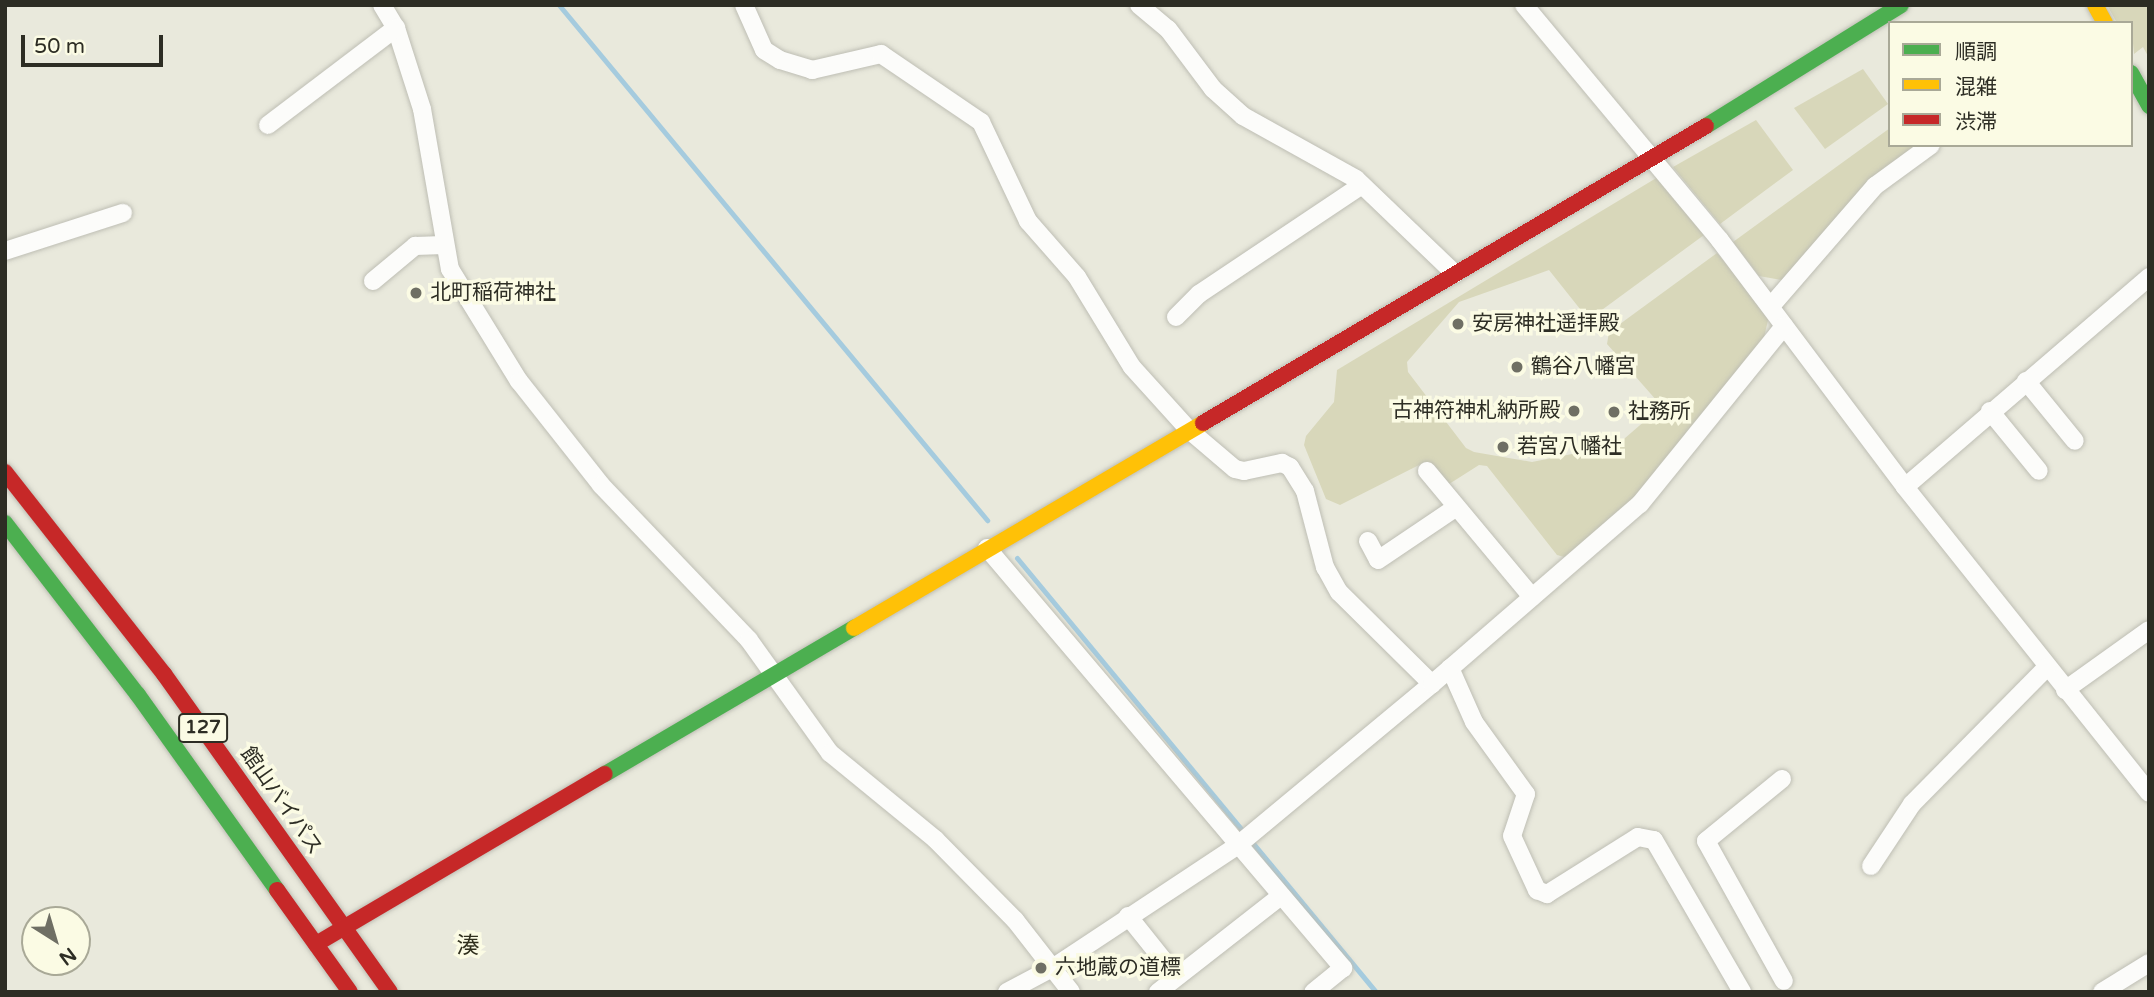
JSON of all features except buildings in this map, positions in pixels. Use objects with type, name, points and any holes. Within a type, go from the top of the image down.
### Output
[{"type":"main road","points":[[316,944],[1652,159],[1902,5]]},
{"type":"main road","points":[[2095,5],[2104,21]]},
{"type":"main road","points":[[2133,77],[2149,106]]},
{"type":"main road","name":"館山バイパス","points":[[5,472],[164,674],[390,992]]},
{"type":"main road","name":"127","points":[[5,523],[138,695],[350,992]]},
{"type":"street","points":[[382,5],[396,28],[422,109],[444,245],[459,288],[519,381],[601,485],[749,640],[830,753],[935,839],[1015,920],[1071,992]]},
{"type":"street","points":[[744,5],[764,50],[780,60],[812,70],[881,54],[981,122],[1028,221],[1077,276],[1132,367],[1189,430],[1234,469],[1244,471],[1282,463],[1290,467],[1306,491],[1325,568],[1339,592],[1432,684]]},
{"type":"street","points":[[1139,5],[1168,29],[1213,89],[1243,116],[1362,185],[1455,274]]},
{"type":"street","points":[[1524,5],[1771,306],[1905,487],[2065,690],[2146,784]]},
{"type":"street","points":[[268,125],[396,28]]},
{"type":"street","points":[[1771,306],[1875,186],[1928,147]]},
{"type":"street","points":[[1176,317],[1199,294],[1362,185]]},
{"type":"street","points":[[5,251],[123,213]]},
{"type":"street","points":[[373,281],[415,246],[444,245]]},
{"type":"street","points":[[1905,487],[1990,411],[2149,277]]},
{"type":"street","points":[[1007,992],[1054,967],[1244,840],[1432,684],[1640,503],[1784,326]]},
{"type":"street","points":[[2026,381],[2075,441]]},
{"type":"street","points":[[1990,411],[2039,471]]},
{"type":"street","points":[[1427,471],[1455,508],[1532,597]]},
{"type":"street","points":[[1368,541],[1378,560],[1455,508]]},
{"type":"street","points":[[987,548],[1244,840],[1281,896],[1343,968],[1313,992]]},
{"type":"street","points":[[2065,690],[2149,630]]},
{"type":"street","points":[[1871,866],[1912,804],[2047,667]]},
{"type":"street","points":[[1450,668],[1474,722],[1526,794],[1512,836],[1536,890],[1547,894],[1638,837],[1654,839],[1742,992]]},
{"type":"street","points":[[1782,779],[1706,841],[1784,981]]},
{"type":"street","points":[[1158,992],[1281,896]]},
{"type":"street","points":[[1128,916],[1176,976]]},
{"type":"street","points":[[2102,992],[2149,963]]},
{"type":"green space","points":[[2107,5],[2149,5],[2149,58],[2143,47],[2134,54],[2133,21],[2116,21]]},
{"type":"green space","points":[[1863,69],[1888,104],[1825,149],[1794,108]]},
{"type":"green space","points":[[1756,120],[1793,170],[1720,224],[1673,167]]},
{"type":"green space","points":[[1888,129],[1888,147],[1914,147],[1782,280],[1759,276],[1733,242]]},
{"type":"green space","points":[[1658,177],[1704,235],[1595,315],[1584,314],[1549,270],[1459,302],[1407,362],[1408,372],[1466,448],[1474,452],[1532,462],[1617,445],[1654,413],[1657,401],[1607,344],[1609,332],[1717,253],[1769,316],[1762,346],[1637,499],[1568,558],[1557,555],[1487,466],[1479,465],[1446,486],[1429,464],[1421,464],[1340,505],[1326,499],[1304,445],[1306,436],[1334,402],[1337,370]]},
{"type":"waterway","points":[[559,5],[987,520]]},
{"type":"waterway","points":[[1017,558],[1376,992]]},
{"type":"traffic: fast","points":[[1706,126],[1901,5]]},
{"type":"traffic: fast","points":[[2133,77],[2149,106]]},
{"type":"traffic: fast","points":[[5,523],[138,695],[277,890]]},
{"type":"traffic: fast","points":[[605,774],[854,628]]},
{"type":"traffic: slow","points":[[2095,5],[2104,21]]},
{"type":"traffic: slow","points":[[854,628],[1203,423]]},
{"type":"traffic: jam","points":[[1203,423],[1706,126]]},
{"type":"traffic: jam","points":[[5,472],[164,674],[390,992]]},
{"type":"traffic: jam","points":[[316,944],[605,774]]},
{"type":"traffic: jam","points":[[277,890],[350,992]]},
{"type":"place","name":"北町稲荷神社","points":[[416,293]]},
{"type":"place","name":"安房神社遥拝殿","points":[[1458,324]]},
{"type":"place","name":"鶴谷八幡宮","points":[[1517,367]]},
{"type":"place","name":"古神符神札納所殿","points":[[1574,411]]},
{"type":"place","name":"社務所","points":[[1614,412]]},
{"type":"place","name":"若宮八幡社","points":[[1503,447]]},
{"type":"place","name":"六地蔵の道標","points":[[1041,968]]},
{"type":"district","name":"湊","points":[[468,946]]}]
